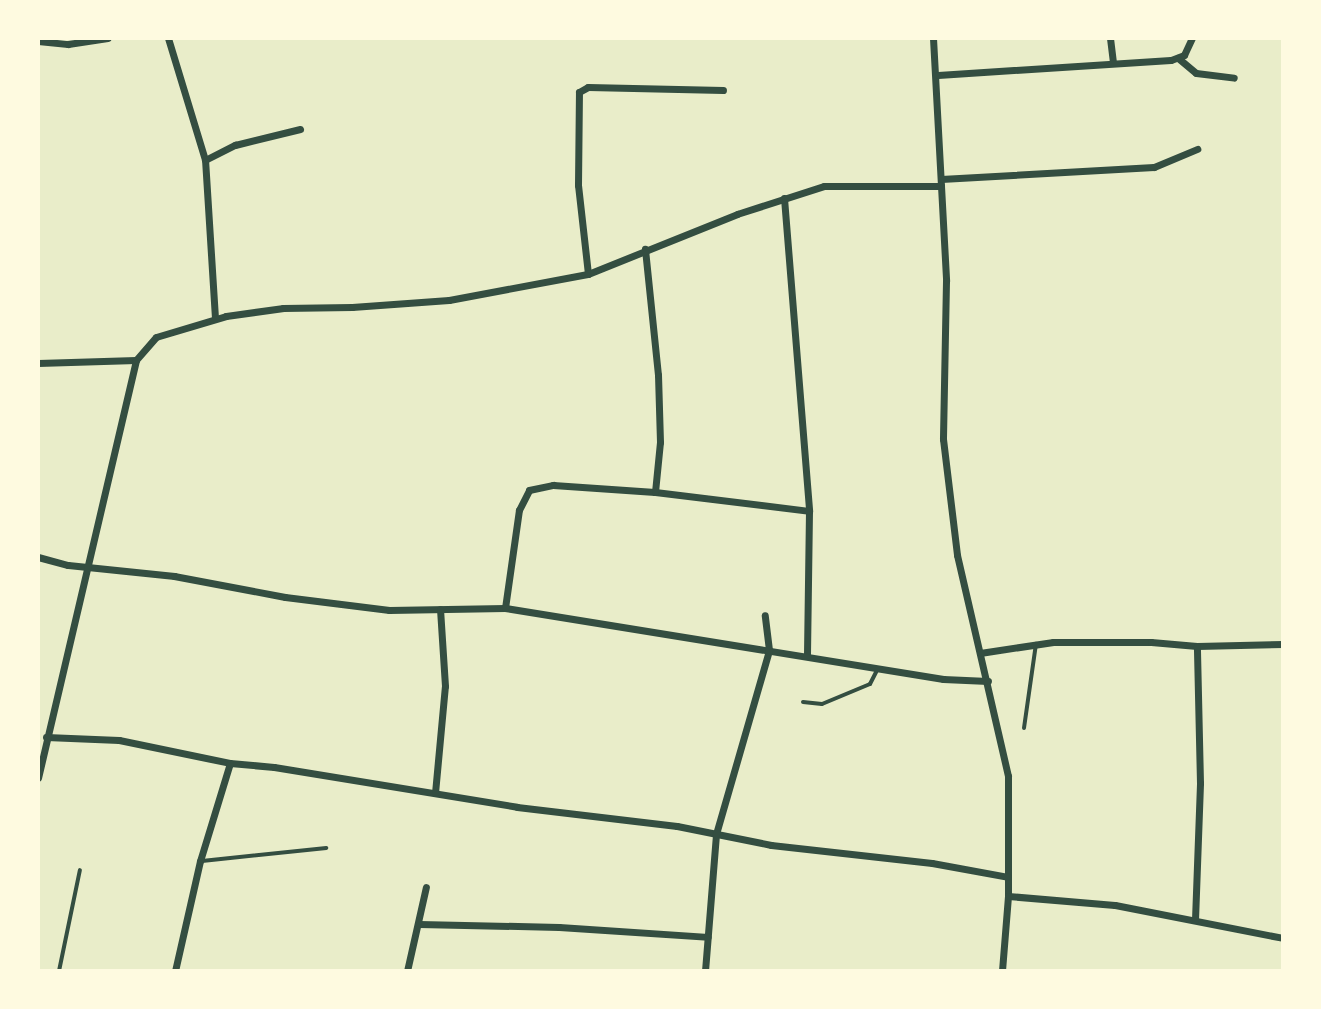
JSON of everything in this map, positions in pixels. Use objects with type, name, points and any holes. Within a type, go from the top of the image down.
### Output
[{"type":"street","points":[[38,41],[68,44],[108,38]]},
{"type":"street","points":[[168,38],[205,160],[215,318]]},
{"type":"street","points":[[933,38],[938,75],[946,281],[943,439],[957,555],[1008,776],[1008,896],[1002,971]]},
{"type":"street","points":[[1110,38],[1113,62]]},
{"type":"street","points":[[938,75],[1178,58],[1187,51],[1192,38]]},
{"type":"street","points":[[1178,58],[1196,73],[1234,78]]},
{"type":"street","points":[[588,274],[578,185],[579,92],[588,87],[723,90]]},
{"type":"street","points":[[205,160],[235,145],[300,129]]},
{"type":"street","points":[[38,778],[40,747],[46,737],[136,360],[156,337],[215,318],[283,308],[449,300],[588,274],[645,249],[824,186],[941,183],[1154,167],[1197,149]]},
{"type":"street","points":[[784,198],[809,511],[807,656]]},
{"type":"street","points":[[645,249],[658,375],[660,442],[655,492]]},
{"type":"street","points":[[38,363],[136,360]]},
{"type":"street","points":[[505,608],[519,510],[529,490],[553,485],[655,492],[809,511]]},
{"type":"street","points":[[38,557],[87,568],[174,576],[285,597],[389,610],[505,608],[943,679],[988,681]]},
{"type":"street","points":[[435,793],[445,686],[440,609]]},
{"type":"street","points":[[705,971],[716,834],[769,650],[765,615]]},
{"type":"street","points":[[980,653],[1036,644],[1283,644]]},
{"type":"street","points":[[1195,920],[1200,783],[1197,646]]},
{"type":"street","points":[[46,737],[119,740],[230,763],[274,767],[771,845],[932,863],[1008,877]]},
{"type":"street","points":[[175,971],[200,861],[230,763]]},
{"type":"street","points":[[407,971],[426,887]]},
{"type":"street","points":[[1008,896],[1075,899],[1283,938]]},
{"type":"street","points":[[419,924],[559,927],[708,937]]},
{"type":"lane","points":[[1024,728],[1036,644]]},
{"type":"lane","points":[[803,702],[822,704],[870,684],[878,668]]},
{"type":"lane","points":[[200,861],[326,848]]},
{"type":"lane","points":[[59,971],[80,870]]}]
